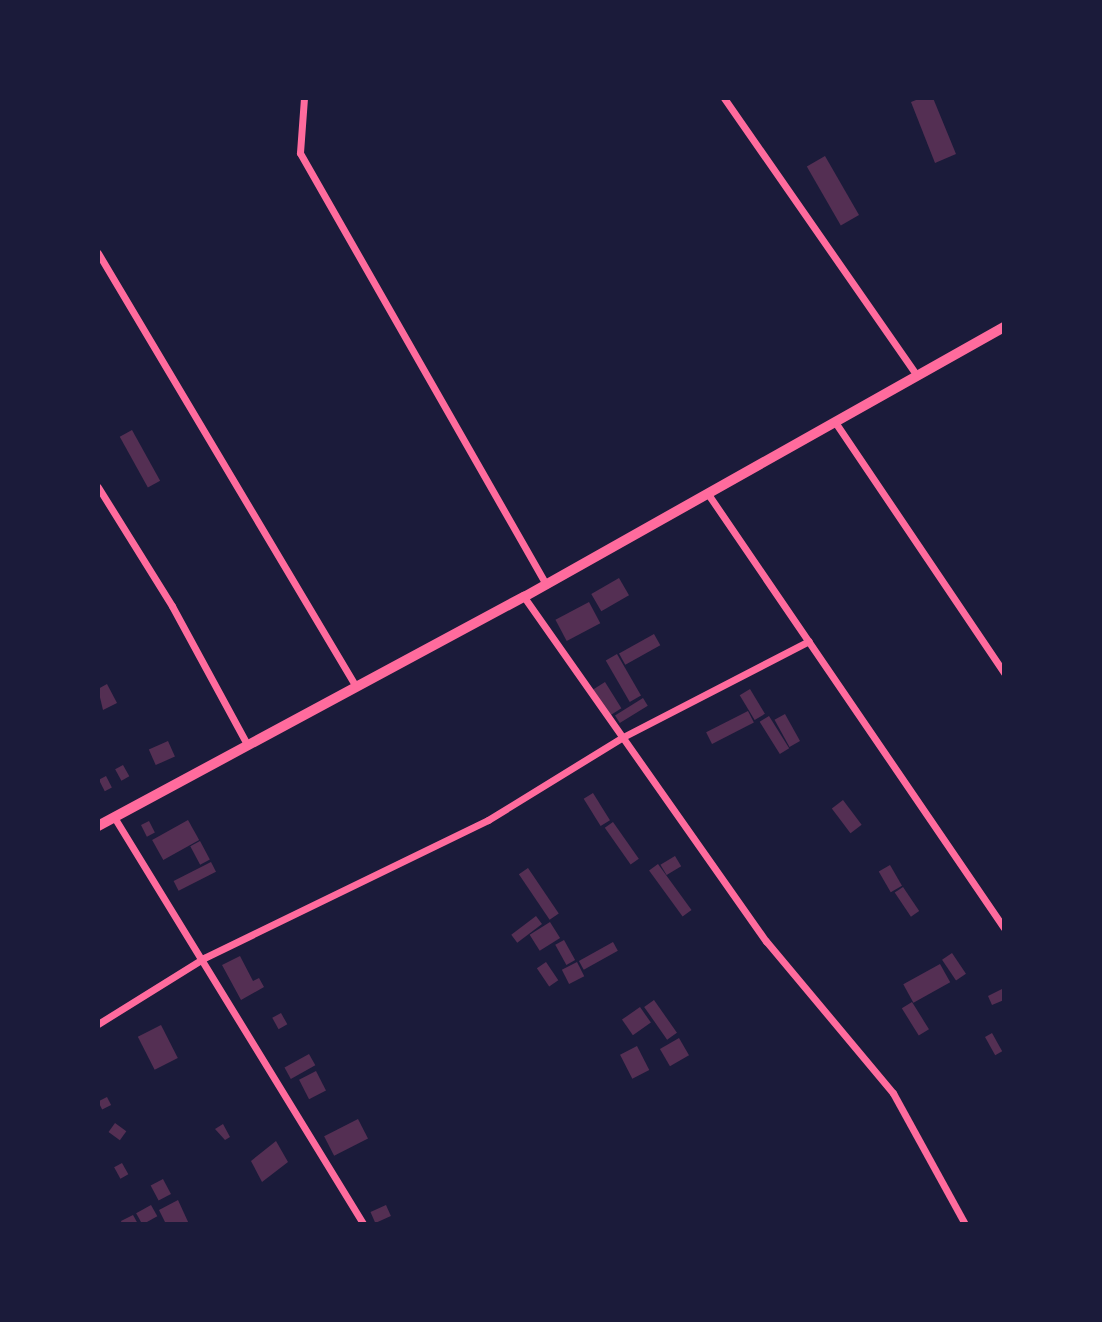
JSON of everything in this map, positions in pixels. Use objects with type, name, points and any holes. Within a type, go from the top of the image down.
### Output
[{"type":"highway","points":[[98,826],[355,685],[546,585],[1004,327]]},
{"type":"street","points":[[304,98],[300,153],[546,585]]},
{"type":"street","points":[[724,98],[917,376]]},
{"type":"street","points":[[98,253],[355,685]]},
{"type":"street","points":[[835,422],[1004,673]]},
{"type":"street","points":[[98,487],[172,606],[247,744]]},
{"type":"street","points":[[708,494],[1004,928]]},
{"type":"street","points":[[524,597],[766,941],[893,1093],[965,1224]]},
{"type":"street","points":[[98,1024],[204,958],[488,821],[623,737],[808,641]]},
{"type":"street","points":[[114,817],[204,958],[363,1224]]},
{"type":"building","points":[[921,98],[933,98],[956,154],[935,163],[911,102]]},
{"type":"building","points":[[825,156],[859,215],[841,225],[807,166]]},
{"type":"building","points":[[132,430],[160,481],[148,488],[120,437]]},
{"type":"building","points":[[619,578],[629,595],[601,611],[591,594]]},
{"type":"building","points":[[589,602],[600,623],[567,641],[555,620]]},
{"type":"building","points":[[654,634],[660,645],[625,665],[619,653]]},
{"type":"building","points":[[617,654],[641,696],[630,702],[606,660]]},
{"type":"building","points":[[605,682],[621,708],[610,716],[593,689]]},
{"type":"building","points":[[107,684],[117,703],[103,710],[98,689]]},
{"type":"building","points":[[750,689],[765,714],[755,720],[740,695]]},
{"type":"building","points":[[643,698],[648,706],[620,723],[615,715]]},
{"type":"building","points":[[748,711],[754,723],[712,744],[706,732]]},
{"type":"building","points":[[785,714],[800,741],[790,747],[775,720]]},
{"type":"building","points":[[769,716],[789,748],[780,754],[760,722]]},
{"type":"building","points":[[168,741],[175,757],[156,765],[149,750]]},
{"type":"building","points":[[123,765],[129,776],[121,781],[115,769]]},
{"type":"building","points":[[106,776],[112,788],[105,791],[99,780]]},
{"type":"building","points":[[593,793],[610,820],[601,826],[584,799]]},
{"type":"building","points":[[843,800],[862,825],[850,833],[832,808]]},
{"type":"building","points":[[188,820],[199,840],[163,860],[152,840]]},
{"type":"building","points":[[149,821],[155,833],[147,837],[141,825]]},
{"type":"building","points":[[613,822],[639,859],[631,865],[605,828]]},
{"type":"building","points":[[200,841],[210,860],[200,865],[190,846]]},
{"type":"building","points":[[675,856],[681,866],[667,875],[660,865]]},
{"type":"building","points":[[211,862],[216,872],[179,891],[174,881]]},
{"type":"building","points":[[658,864],[692,910],[683,917],[649,870]]},
{"type":"building","points":[[890,865],[902,886],[891,892],[879,872]]},
{"type":"building","points":[[528,868],[559,914],[550,920],[519,874]]},
{"type":"building","points":[[903,887],[919,911],[911,917],[895,893]]},
{"type":"building","points":[[536,916],[542,924],[517,943],[511,935]]},
{"type":"building","points":[[550,922],[560,938],[540,951],[530,935]]},
{"type":"building","points":[[564,940],[575,960],[566,965],[555,945]]},
{"type":"building","points":[[613,942],[618,951],[584,970],[579,961]]},
{"type":"building","points":[[952,953],[966,974],[956,980],[942,960]]},
{"type":"building","points":[[240,956],[253,981],[259,978],[264,987],[241,1000],[222,965]]},
{"type":"building","points":[[546,962],[558,980],[549,986],[537,968]]},
{"type":"building","points":[[577,962],[584,976],[569,984],[562,970]]},
{"type":"building","points":[[940,964],[950,982],[913,1003],[903,984]]},
{"type":"building","points":[[1004,988],[1004,1000],[992,1005],[988,996]]},
{"type":"building","points":[[654,1000],[677,1033],[667,1040],[644,1007]]},
{"type":"building","points":[[912,1002],[929,1029],[919,1035],[902,1008]]},
{"type":"building","points":[[640,1007],[651,1023],[633,1035],[622,1020]]},
{"type":"building","points":[[281,1013],[287,1024],[279,1029],[272,1018]]},
{"type":"building","points":[[161,1025],[178,1058],[155,1070],[138,1037]]},
{"type":"building","points":[[992,1033],[1002,1051],[995,1055],[985,1037]]},
{"type":"building","points":[[679,1038],[689,1055],[670,1066],[660,1049]]},
{"type":"building","points":[[637,1046],[649,1070],[632,1079],[620,1055]]},
{"type":"building","points":[[309,1054],[315,1065],[291,1079],[285,1068]]},
{"type":"building","points":[[316,1071],[326,1091],[309,1099],[299,1080]]},
{"type":"building","points":[[107,1097],[111,1105],[102,1110],[98,1102]]},
{"type":"building","points":[[358,1119],[368,1139],[334,1156],[324,1136]]},
{"type":"building","points":[[115,1123],[126,1131],[120,1140],[109,1132]]},
{"type":"building","points":[[223,1124],[230,1137],[225,1140],[215,1129]]},
{"type":"building","points":[[276,1141],[288,1162],[262,1182],[251,1161]]},
{"type":"building","points":[[122,1163],[128,1174],[120,1179],[114,1167]]},
{"type":"building","points":[[163,1179],[171,1194],[159,1201],[151,1186]]},
{"type":"building","points":[[178,1200],[189,1224],[166,1224],[159,1210]]},
{"type":"building","points":[[151,1205],[157,1216],[142,1224],[136,1213]]},
{"type":"building","points":[[386,1205],[391,1216],[375,1223],[370,1212]]},
{"type":"building","points":[[133,1215],[138,1224],[122,1224],[121,1221]]}]
